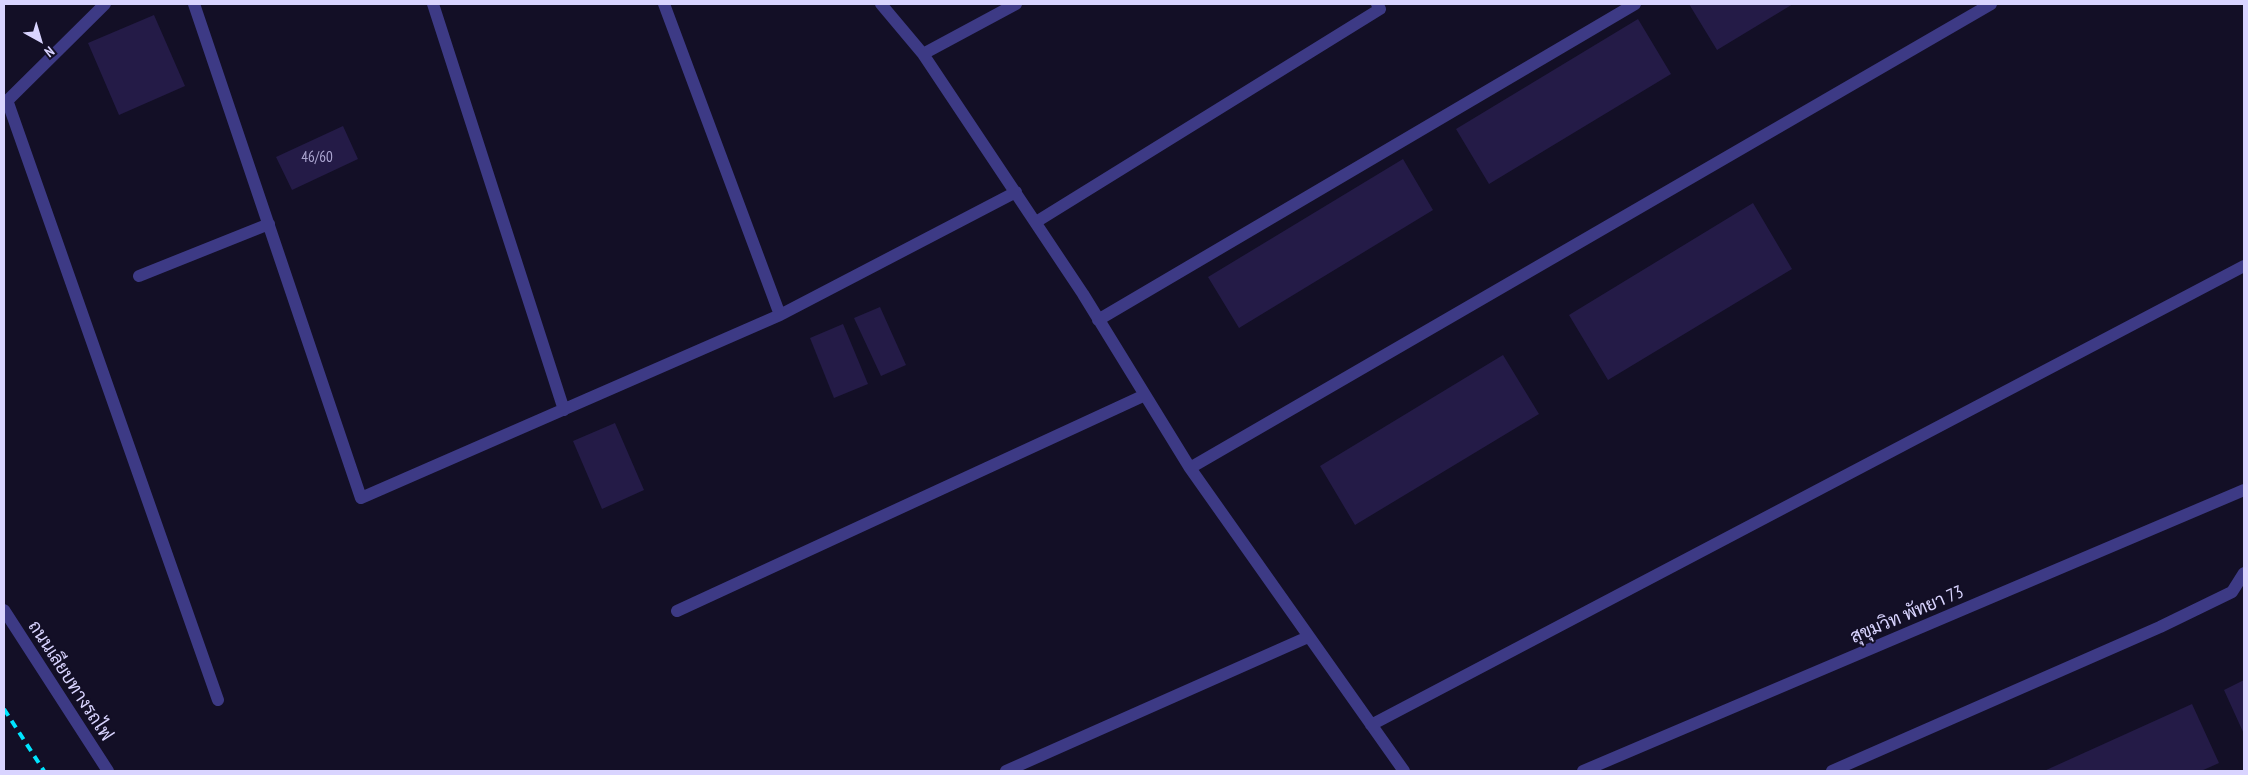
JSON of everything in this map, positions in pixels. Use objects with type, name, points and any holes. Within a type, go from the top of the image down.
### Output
[{"type":"street","points":[[105,4],[6,102],[218,700]]},
{"type":"street","points":[[194,4],[361,498],[780,315],[1016,192]]},
{"type":"street","points":[[433,4],[564,410]]},
{"type":"street","points":[[664,4],[780,315]]},
{"type":"street","points":[[880,4],[923,54],[1036,222],[1190,468],[1404,771]]},
{"type":"street","points":[[923,54],[1016,4]]},
{"type":"street","points":[[1036,222],[1380,9],[1377,4]]},
{"type":"street","points":[[1098,320],[1635,4]]},
{"type":"street","points":[[1190,468],[1991,4]]},
{"type":"street","points":[[139,276],[269,224]]},
{"type":"street","points":[[1371,726],[2244,266]]},
{"type":"street","points":[[677,611],[1145,395]]},
{"type":"street","name":"สุขุมวิท พัทยา 73","points":[[1583,771],[2244,490]]},
{"type":"street","points":[[1832,771],[2205,605],[2232,592],[2244,573]]},
{"type":"street","name":"ถนนเลียบทางรถไฟ","points":[[4,610],[108,771]]},
{"type":"street","points":[[1006,771],[1308,637]]},
{"type":"building","points":[[1689,4],[1793,4],[1717,50]]},
{"type":"building","points":[[154,15],[185,86],[119,115],[88,43]]},
{"type":"building","points":[[1638,19],[1671,74],[1489,184],[1456,129]]},
{"type":"building","points":[[343,126],[358,159],[292,190],[276,157]]},
{"type":"building","points":[[1403,159],[1433,210],[1239,328],[1208,277]]},
{"type":"building","points":[[1753,203],[1792,269],[1608,380],[1569,315]]},
{"type":"building","points":[[880,307],[906,365],[881,376],[854,318]]},
{"type":"building","points":[[843,324],[868,384],[834,398],[810,338]]},
{"type":"building","points":[[1503,355],[1539,414],[1355,525],[1320,466]]},
{"type":"building","points":[[615,423],[644,490],[602,509],[573,441]]},
{"type":"building","points":[[2244,680],[2244,734],[2224,690]]},
{"type":"building","points":[[2192,704],[2219,763],[2201,771],[2044,771]]},
{"type":"railway","points":[[4,709],[44,771]]}]
